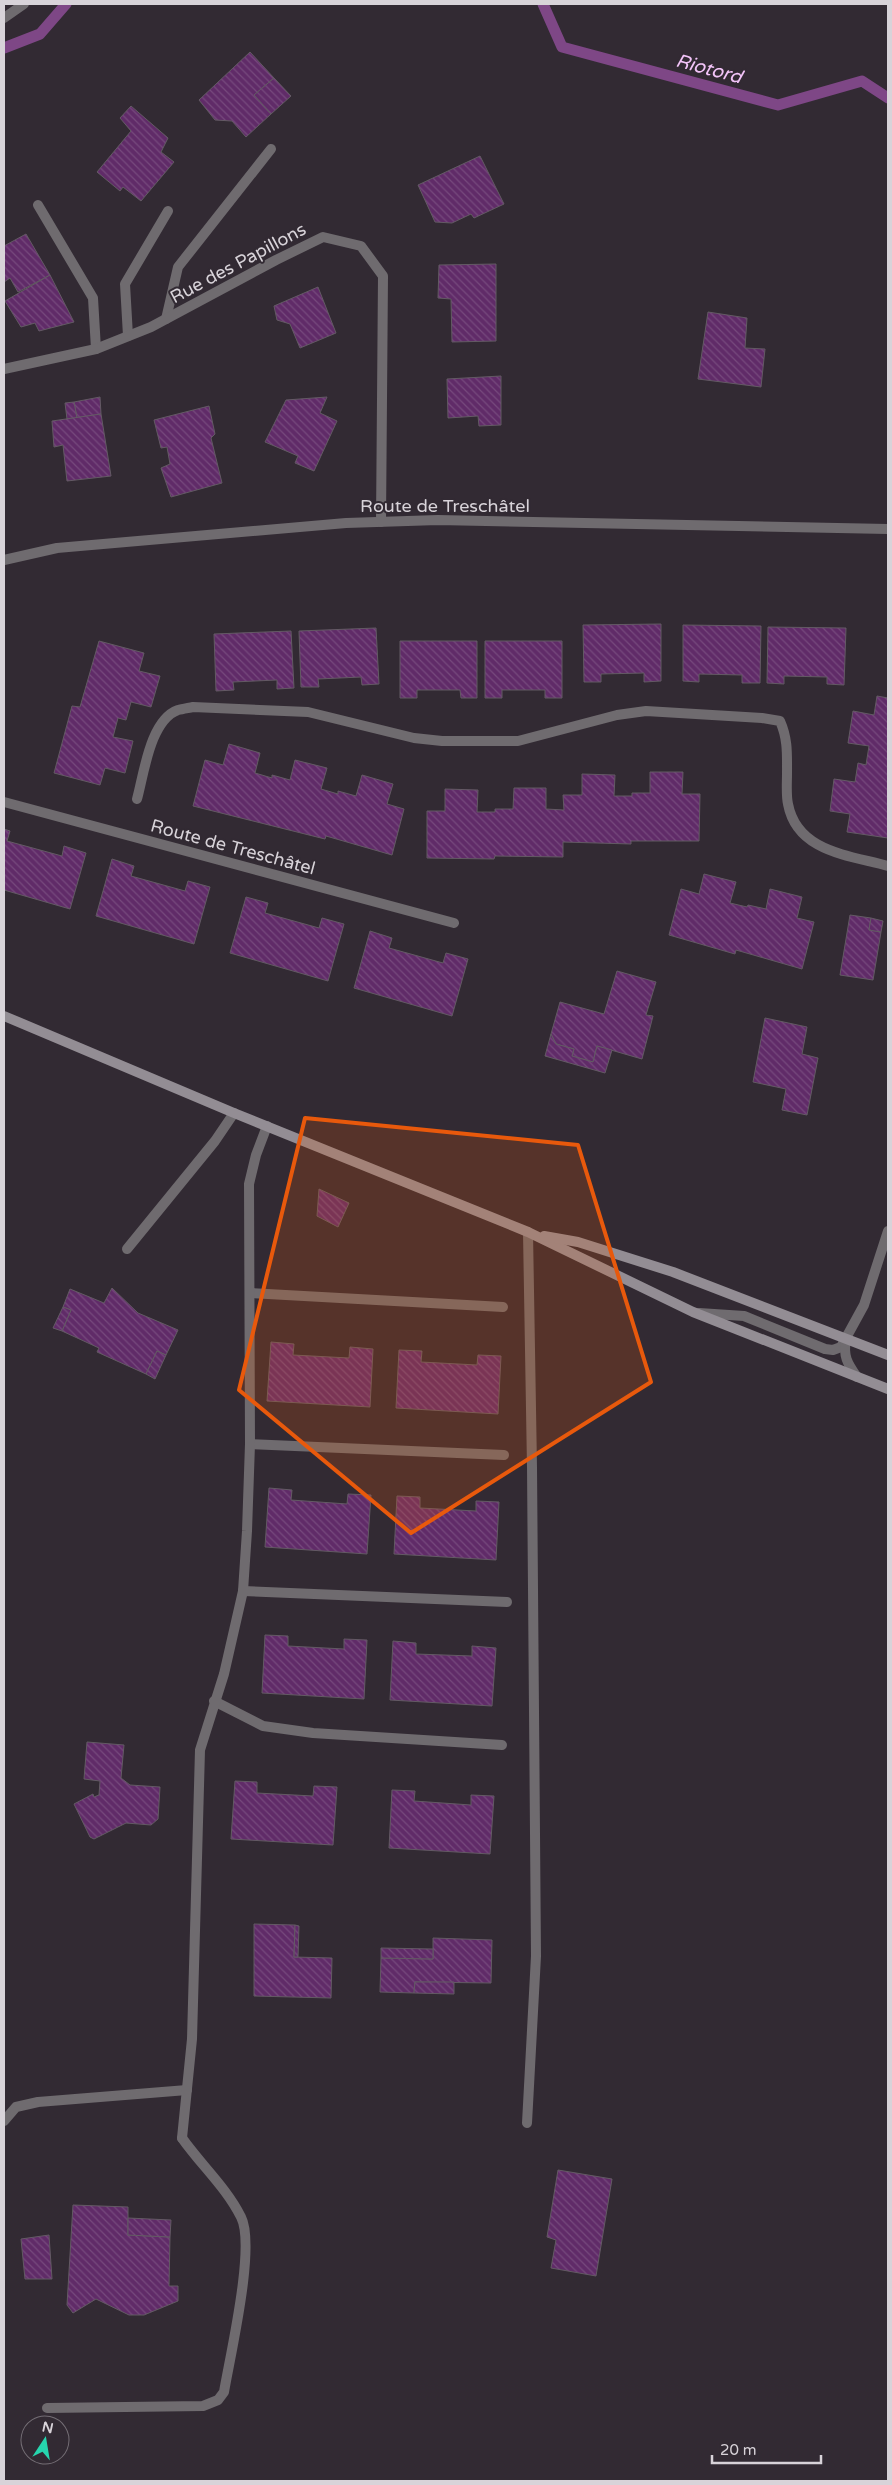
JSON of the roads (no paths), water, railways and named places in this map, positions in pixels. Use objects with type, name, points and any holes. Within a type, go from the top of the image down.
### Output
[{"type":"street","points":[[4,18],[24,4]]},
{"type":"street","points":[[166,319],[178,267],[271,149]]},
{"type":"street","points":[[38,205],[93,298],[96,348]]},
{"type":"street","points":[[128,336],[125,284],[168,211]]},
{"type":"street","name":"Rue des Papillons","points":[[4,369],[96,348],[128,336],[166,319],[323,237],[361,246],[383,276],[381,522]]},
{"type":"street","name":"Route de Treschâtel","points":[[4,560],[58,548],[381,522],[458,521],[888,529]]},
{"type":"street","points":[[137,799],[155,734],[163,720],[176,711],[193,707],[308,712],[414,738],[442,741],[518,741],[617,715],[646,712],[762,718],[780,721],[786,735],[788,804],[793,820],[802,835],[820,848],[888,866]]},
{"type":"street","name":"Route de Treschâtel","points":[[4,802],[454,923]]},
{"type":"street","points":[[4,1016],[234,1113],[528,1232],[693,1312],[888,1389]]},
{"type":"street","points":[[127,1249],[216,1141],[234,1113]]},
{"type":"street","points":[[46,2408],[203,2406],[218,2400],[224,2392],[245,2265],[246,2233],[242,2219],[221,2185],[198,2161],[182,2138],[192,2039],[200,1750],[224,1674],[243,1591],[248,1531],[250,1444],[249,1184],[256,1155],[267,1126]]},
{"type":"street","points":[[693,1312],[744,1316],[825,1349],[833,1350],[840,1347],[864,1305],[888,1231]]},
{"type":"street","points":[[528,1232],[578,1242],[673,1272],[888,1355]]},
{"type":"street","points":[[528,1232],[536,1956],[528,2122]]},
{"type":"street","points":[[250,1292],[503,1307]]},
{"type":"street","points":[[846,1338],[845,1360],[857,1377]]},
{"type":"street","points":[[250,1444],[504,1455]]},
{"type":"street","points":[[243,1591],[507,1602]]},
{"type":"street","points":[[214,1701],[263,1726],[313,1733],[502,1745]]},
{"type":"street","points":[[4,2121],[16,2107],[38,2102],[187,2090]]},
{"type":"waterway","name":"Riotord","points":[[4,48],[40,34],[66,4]]},
{"type":"waterway","name":"Riotord","points":[[543,4],[562,47],[778,105],[862,81],[888,98]]}]
